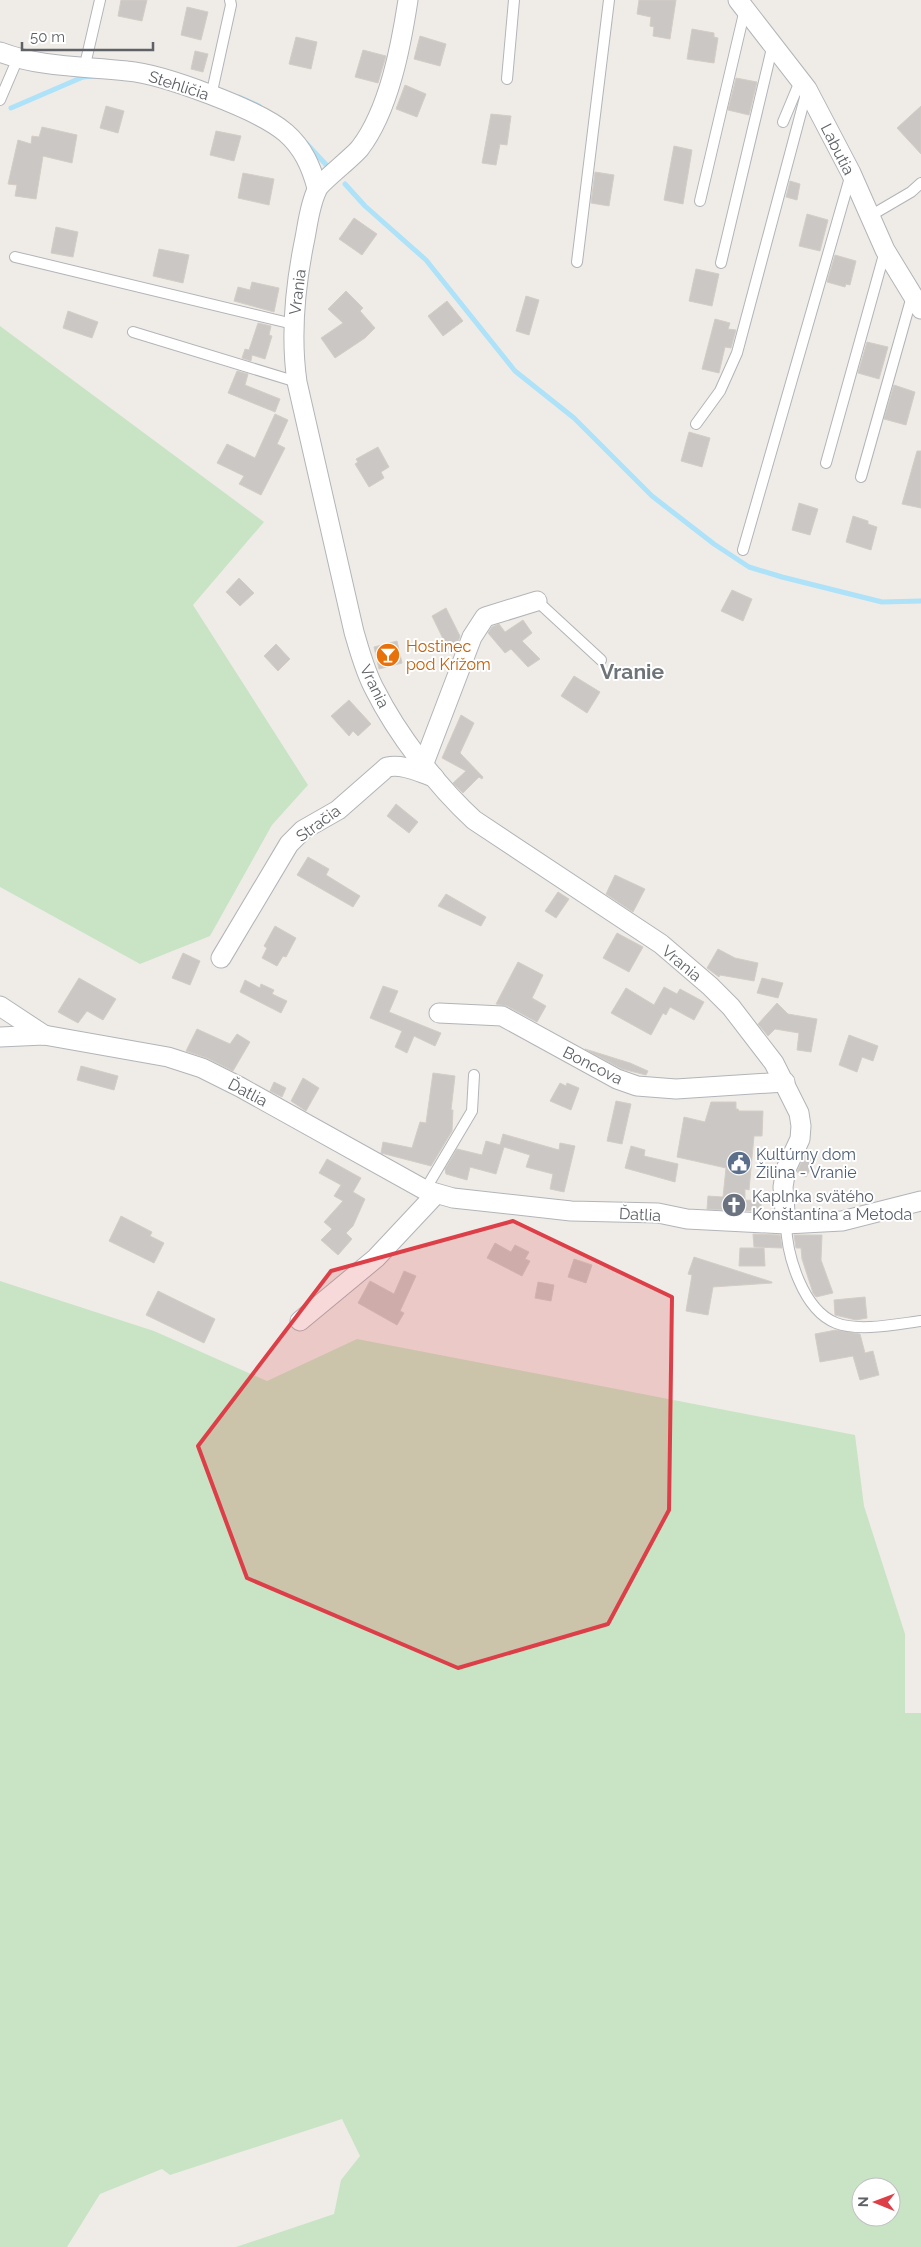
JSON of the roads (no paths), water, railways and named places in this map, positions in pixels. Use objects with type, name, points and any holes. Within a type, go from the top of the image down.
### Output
[{"type":"street","points":[[317,188],[349,161],[367,138],[393,75],[408,0]]},
{"type":"street","name":"Labutia","points":[[741,4],[804,84],[851,173],[885,250],[916,303]]},
{"type":"street","name":"Stehličia","points":[[9,55],[49,65],[136,72],[212,96],[269,120],[287,134],[305,156],[312,170],[317,188]]},
{"type":"street","name":"Vrania","points":[[317,188],[299,266],[293,324],[293,353],[297,382],[354,632],[364,666],[386,711],[429,770],[474,820],[661,944],[731,1006],[774,1063],[799,1113],[800,1139],[786,1169],[783,1187],[786,1224]]},
{"type":"street","points":[[429,770],[472,637],[485,617],[537,600]]},
{"type":"street","name":"Stračia","points":[[221,958],[289,844],[303,830],[338,810],[387,767],[397,766],[429,770]]},
{"type":"street","name":"Ďatlia","points":[[0,1006],[44,1035]]},
{"type":"street","name":"Boncova","points":[[439,1014],[502,1016],[617,1079],[637,1086],[676,1090],[785,1082]]},
{"type":"street","name":"Ďatlia","points":[[0,1037],[44,1035],[168,1057],[202,1068],[430,1192],[453,1198],[571,1211],[658,1213],[687,1219],[786,1224],[842,1221],[921,1201]]},
{"type":"street","points":[[300,1321],[376,1258],[430,1192]]},
{"type":"lane","points":[[84,69],[100,0]]},
{"type":"lane","points":[[212,96],[231,5],[230,0]]},
{"type":"lane","points":[[507,79],[514,0]]},
{"type":"lane","points":[[577,262],[608,0]]},
{"type":"lane","points":[[700,201],[741,4]]},
{"type":"lane","points":[[721,263],[773,43]]},
{"type":"lane","points":[[0,100],[9,55]]},
{"type":"lane","points":[[783,122],[804,84]]},
{"type":"lane","points":[[696,424],[720,391],[737,353],[804,84]]},
{"type":"lane","points":[[743,550],[851,173]]},
{"type":"lane","points":[[870,216],[911,192],[921,183]]},
{"type":"lane","points":[[826,463],[885,250]]},
{"type":"lane","points":[[15,258],[293,324]]},
{"type":"lane","points":[[861,477],[916,303]]},
{"type":"lane","points":[[134,332],[297,382]]},
{"type":"lane","points":[[537,600],[601,660]]},
{"type":"lane","points":[[430,1192],[472,1111],[474,1075]]},
{"type":"lane","points":[[786,1224],[787,1250],[806,1294],[812,1304],[835,1323],[846,1326],[888,1325],[921,1320]]},
{"type":"waterway","points":[[11,108],[83,77],[94,76]]},
{"type":"waterway","points":[[239,97],[259,106]]},
{"type":"waterway","points":[[306,143],[331,170]]},
{"type":"waterway","points":[[345,184],[365,206],[426,260],[515,371],[574,418],[652,496],[714,544],[749,567],[782,577],[882,602],[921,601]]},
{"type":"place","name":"Hostinec pod Krížom","points":[[388,655]]},
{"type":"place","name":"Kultúrny dom Žilina - Vranie","points":[[739,1163]]},
{"type":"place","name":"Kaplnka svätého Konštantína a Metoda","points":[[734,1205]]},
{"type":"district","name":"Vranie","points":[[632,672]]}]
